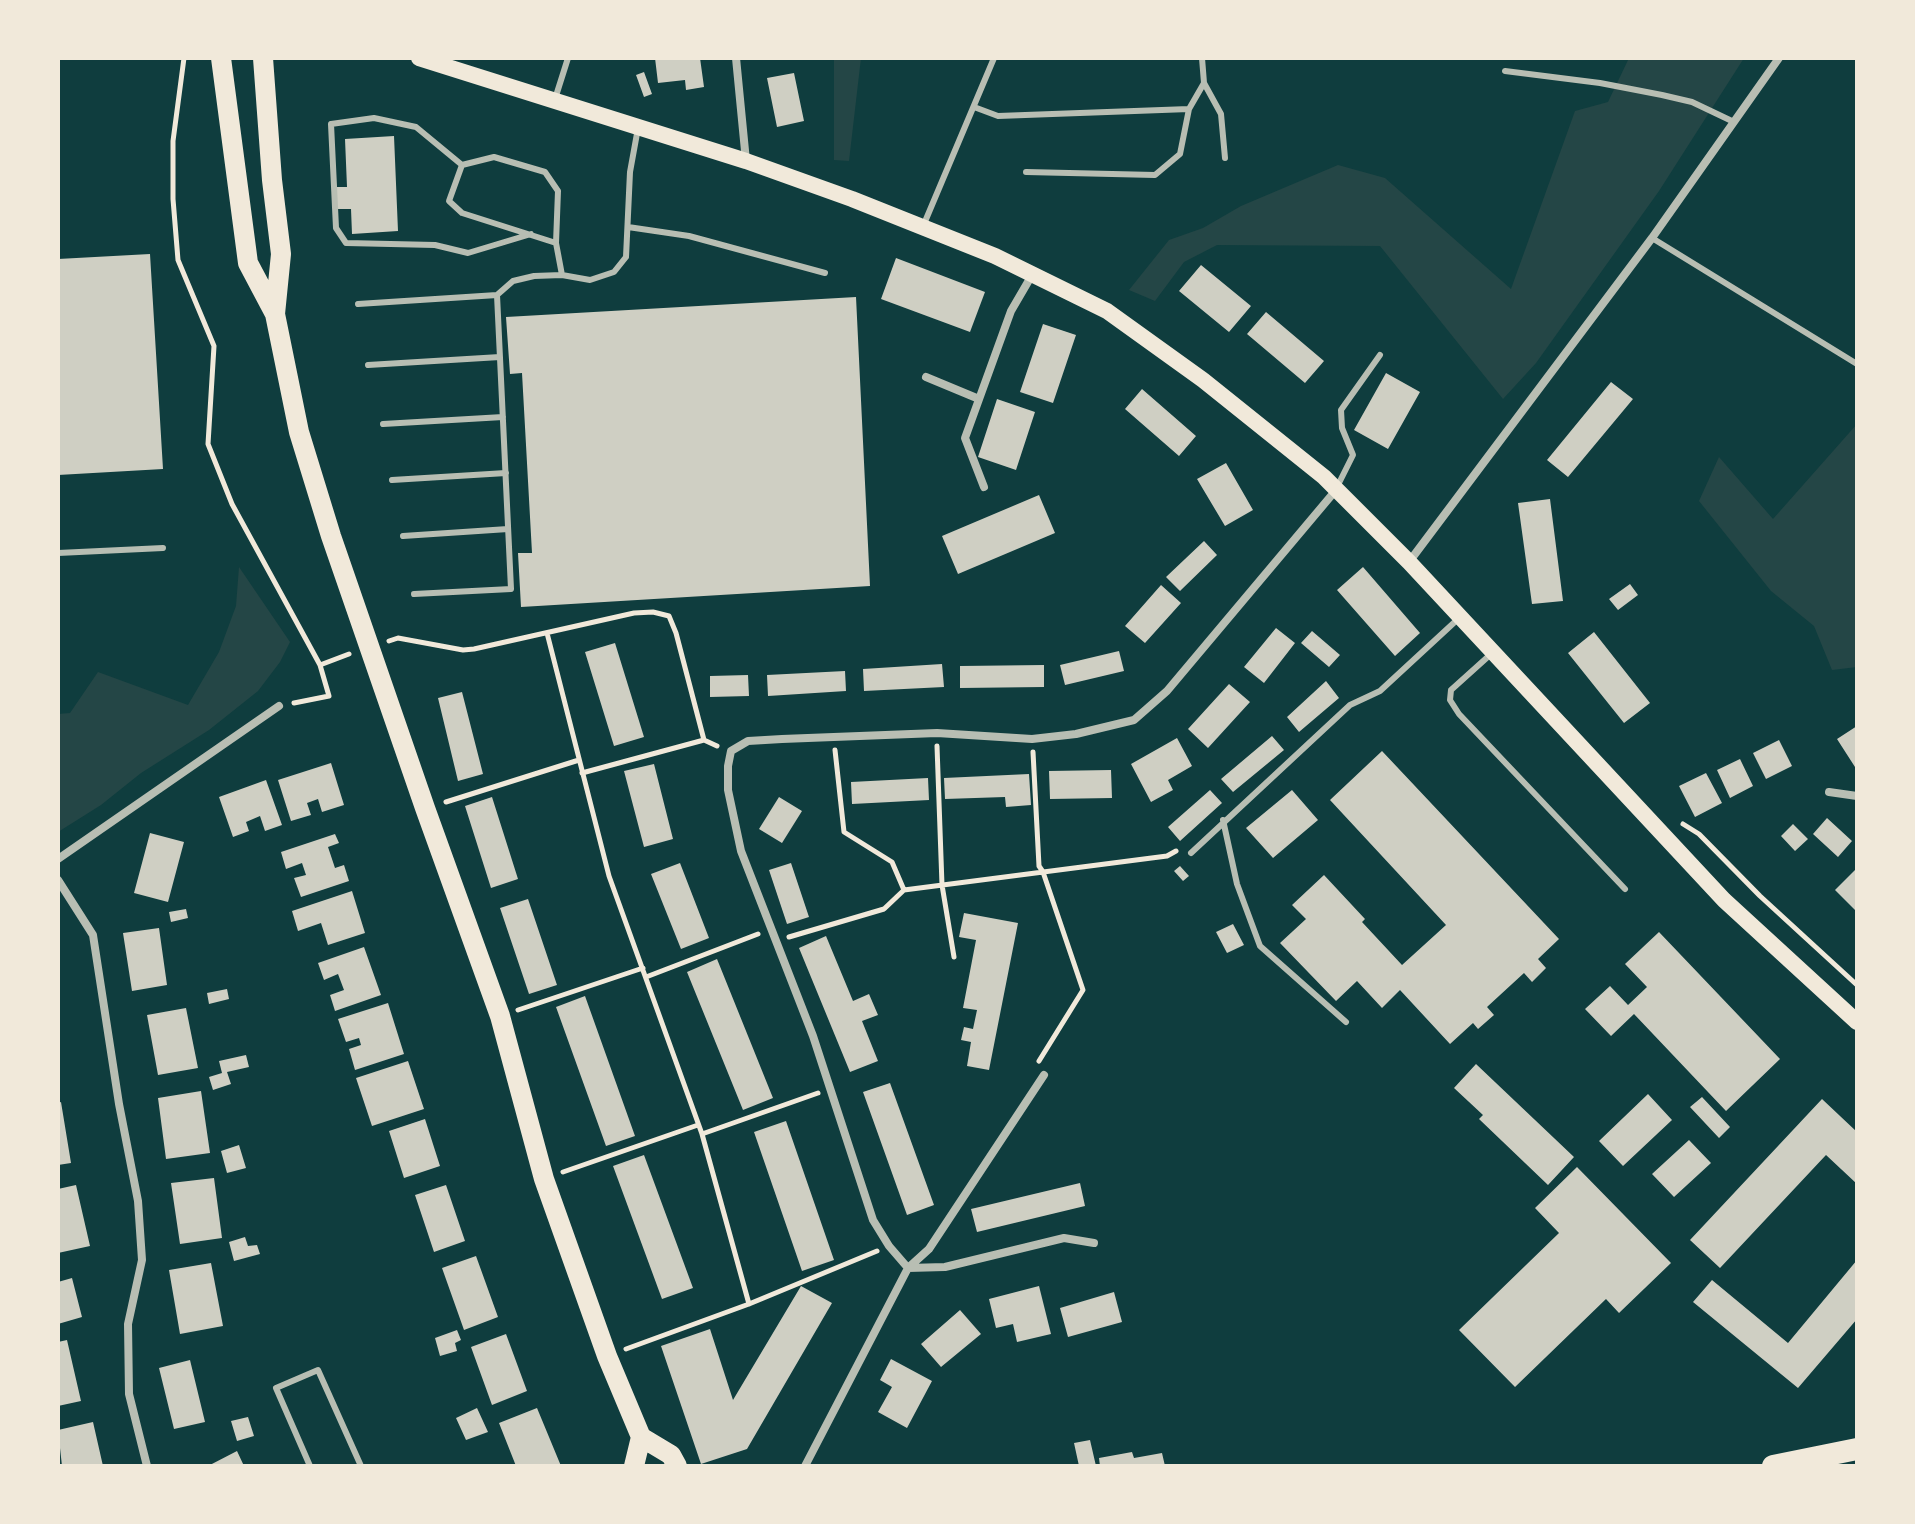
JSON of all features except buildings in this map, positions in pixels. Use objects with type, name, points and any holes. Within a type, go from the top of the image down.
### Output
[{"type":"highway","points":[[1773,1466],[1857,1449]]},
{"type":"main road","points":[[221,58],[248,263],[275,314],[299,432],[369,647],[500,1016],[544,1179],[607,1356],[641,1437],[671,1455],[677,1466]]},
{"type":"main road","points":[[263,58],[281,254],[275,314]]},
{"type":"main road","points":[[419,58],[746,161],[995,256],[1107,311],[1203,380],[1324,477],[1409,562],[1724,900],[1857,1022]]},
{"type":"main road","points":[[634,1466],[641,1437]]},
{"type":"street","points":[[736,58],[746,161]]},
{"type":"street","points":[[1409,562],[1652,238],[1779,58]]},
{"type":"street","points":[[984,487],[965,438],[1011,311],[1032,275]]},
{"type":"street","points":[[926,377],[979,399]]},
{"type":"street","points":[[908,1268],[873,1220],[777,940],[741,851],[728,790],[731,751],[748,741],[835,737],[937,733],[1032,739],[1076,734],[1134,720],[1167,691],[1336,490]]},
{"type":"street","points":[[58,859],[279,706]]},
{"type":"street","points":[[1829,792],[1857,796]]},
{"type":"street","points":[[58,880],[93,935],[138,1201],[142,1260],[128,1324],[129,1394],[147,1466]]},
{"type":"street","points":[[805,1466],[908,1268],[929,1249],[1044,1075]]},
{"type":"street","points":[[908,1268],[945,1267],[1064,1238],[1094,1243]]},
{"type":"lane","points":[[555,99],[568,58]]},
{"type":"lane","points":[[922,227],[994,58]]},
{"type":"lane","points":[[1202,58],[1204,83],[1221,114],[1225,158]]},
{"type":"lane","points":[[1505,71],[1600,83],[1662,95],[1692,102],[1734,122]]},
{"type":"lane","points":[[1026,172],[1155,175],[1180,154],[1189,109],[1204,83]]},
{"type":"lane","points":[[974,107],[998,116],[1189,109]]},
{"type":"lane","points":[[462,165],[416,127],[374,118],[331,124],[336,228],[346,243],[435,245],[468,253],[531,234]]},
{"type":"lane","points":[[358,304],[497,295],[513,281],[534,276],[562,275],[590,280],[614,272],[626,257],[630,172],[638,128]]},
{"type":"lane","points":[[462,165],[494,157],[545,172],[558,191],[556,243],[562,275]]},
{"type":"lane","points":[[462,165],[449,201],[462,213],[556,243]]},
{"type":"lane","points":[[628,227],[689,236],[825,273]]},
{"type":"lane","points":[[1652,238],[1857,364]]},
{"type":"lane","points":[[414,594],[511,589],[497,295]]},
{"type":"lane","points":[[1336,490],[1353,455],[1342,428],[1341,410],[1380,355]]},
{"type":"lane","points":[[368,365],[500,357]]},
{"type":"lane","points":[[383,424],[503,417]]},
{"type":"lane","points":[[392,480],[506,473]]},
{"type":"lane","points":[[403,536],[508,529]]},
{"type":"lane","points":[[58,553],[163,548]]},
{"type":"lane","points":[[1191,853],[1350,705],[1380,691],[1461,617]]},
{"type":"lane","points":[[1494,652],[1451,690],[1450,700],[1459,714],[1625,889]]},
{"type":"lane","points":[[1223,820],[1237,884],[1260,946],[1346,1022]]},
{"type":"lane","points":[[310,1466],[276,1388],[318,1370],[361,1466]]},
{"type":"path","points":[[184,58],[173,141],[173,199],[178,260],[214,346],[208,444],[232,504],[320,665],[329,696],[279,706]]},
{"type":"path","points":[[320,665],[398,638],[463,650],[474,649],[634,613],[653,612],[669,616],[676,633],[704,740]]},
{"type":"path","points":[[547,633],[609,876],[702,1134],[749,1304]]},
{"type":"path","points":[[937,733],[942,885],[954,957]]},
{"type":"path","points":[[835,737],[844,832],[892,862],[904,890]]},
{"type":"path","points":[[1032,739],[1039,866],[1083,990],[1035,1066],[1044,1075]]},
{"type":"path","points":[[582,773],[704,740],[731,751]]},
{"type":"path","points":[[425,808],[579,760]]},
{"type":"path","points":[[1674,818],[1699,834],[1760,896],[1857,985]]},
{"type":"path","points":[[777,940],[884,909],[904,890],[1167,856],[1180,848],[1191,853]]},
{"type":"path","points":[[646,977],[771,929]]},
{"type":"path","points":[[500,1016],[643,968]]},
{"type":"path","points":[[702,1134],[830,1089]]},
{"type":"path","points":[[544,1179],[698,1125]]},
{"type":"path","points":[[607,1356],[749,1304],[889,1246]]},
{"type":"shaded area","points":[[834,58],[861,58],[849,161],[834,160]]},
{"type":"shaded area","points":[[1629,58],[1744,58],[1659,191],[1536,363],[1503,399],[1380,246],[1217,245],[1184,262],[1155,301],[1129,290],[1169,240],[1203,228],[1241,206],[1338,165],[1385,178],[1511,289],[1575,111],[1608,102]]},
{"type":"shaded area","points":[[1857,424],[1857,667],[1832,670],[1814,626],[1771,591],[1699,501],[1719,457],[1773,519]]},
{"type":"shaded area","points":[[239,567],[290,642],[280,662],[258,691],[209,730],[141,773],[101,805],[58,832],[58,714],[70,713],[98,672],[188,705],[219,652],[236,606]]}]
